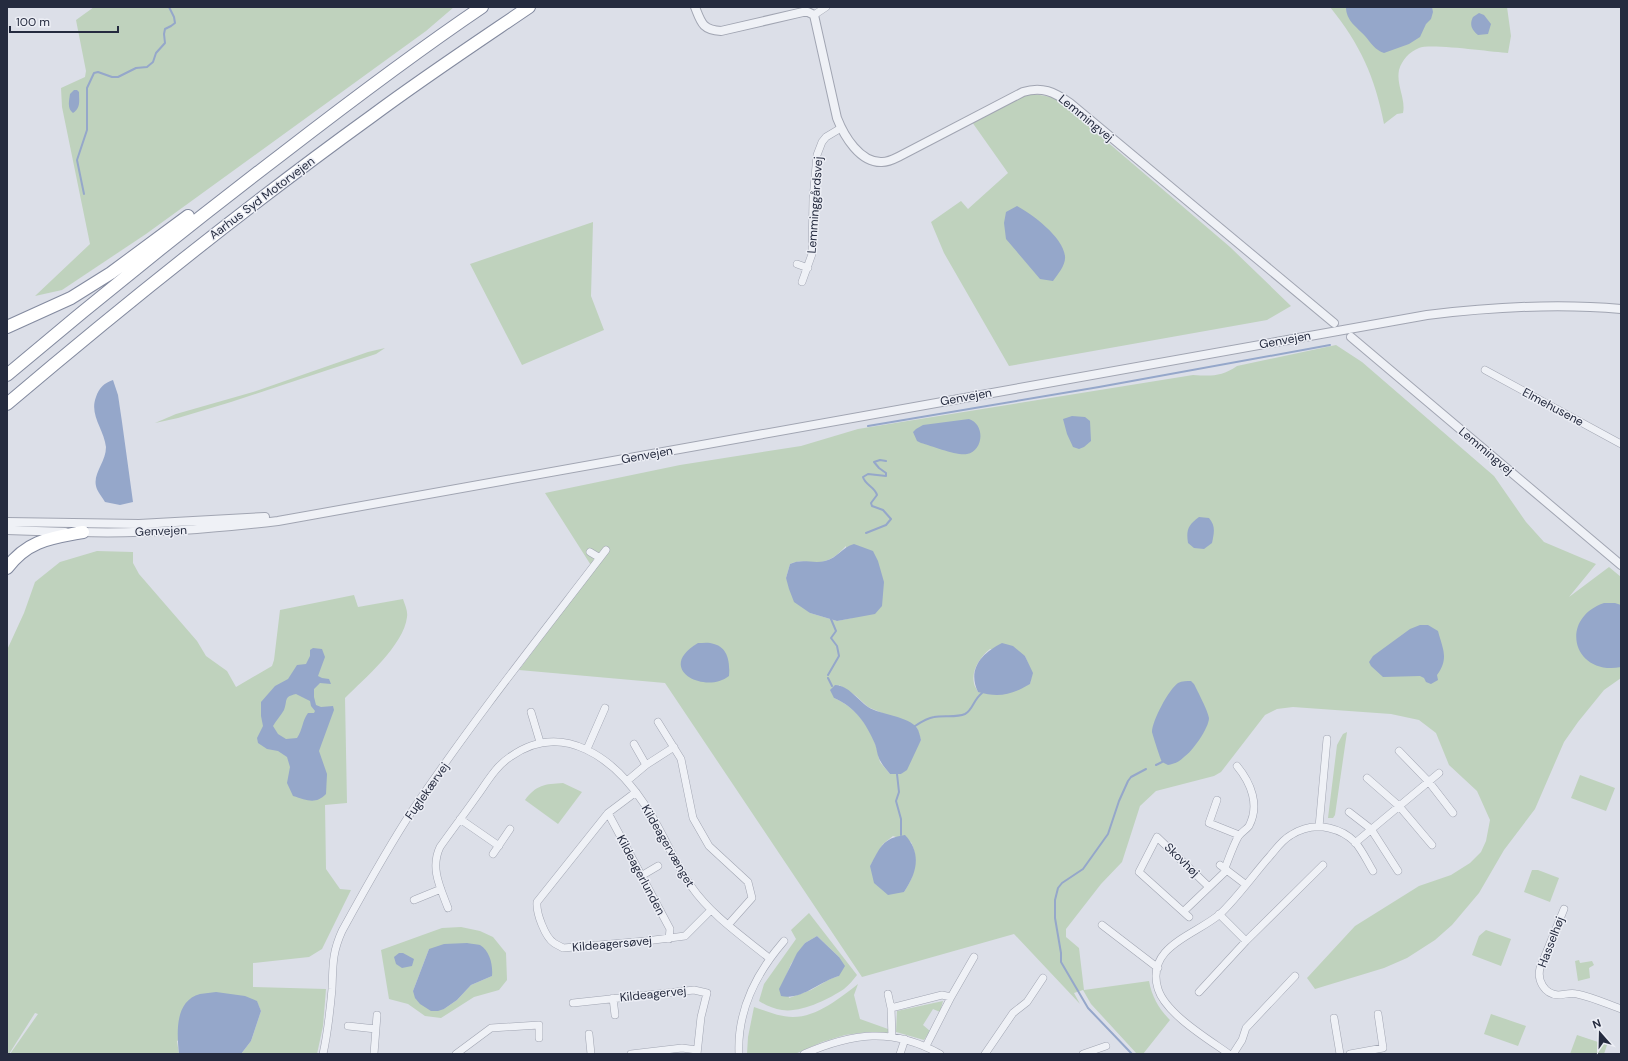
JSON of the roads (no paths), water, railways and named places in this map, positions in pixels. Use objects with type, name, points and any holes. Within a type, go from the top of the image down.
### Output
[{"type":"highway","name":"Aarhus Syd Motorvejen","points":[[7,375],[116,284],[246,182],[440,35],[482,7]]},
{"type":"highway","name":"Aarhus Syd Motorvejen","points":[[7,404],[128,302],[276,187],[379,110],[529,7]]},
{"type":"highway","points":[[7,327],[64,301],[111,273],[227,188],[246,182]]},
{"type":"highway","points":[[7,413],[56,363]]},
{"type":"highway","points":[[7,568],[21,553],[40,541],[84,532]]},
{"type":"street","points":[[695,7],[701,22],[707,29],[721,31],[803,12],[808,12],[814,15],[826,7]]},
{"type":"street","name":"Lemmingvej","points":[[814,15],[841,128],[850,142],[865,156],[876,162],[890,161],[1016,94],[1030,90],[1049,90],[1070,103],[1334,323]]},
{"type":"street","name":"Lemminggårdsvej","points":[[802,282],[812,254],[812,199],[817,155],[822,142],[826,137],[841,128]]},
{"type":"street","name":"Lemminggårdsvej","points":[[797,264],[808,268]]},
{"type":"street","name":"Genvejen","points":[[7,530],[139,532],[229,527],[278,521],[1412,318],[1467,310],[1522,307],[1621,309]]},
{"type":"street","name":"Lemmingvej","points":[[1350,337],[1621,565]]},
{"type":"street","name":"Elmehusene","points":[[1486,370],[1621,444]]},
{"type":"street","name":"Genvejen","points":[[7,522],[84,524],[166,523],[313,514]]},
{"type":"street","name":"Fuglekærvej","points":[[323,1054],[328,1031],[332,959],[342,930],[388,849],[414,808],[461,742],[606,550]]},
{"type":"street","points":[[590,552],[600,558]]},
{"type":"street","points":[[587,749],[605,708]]},
{"type":"street","points":[[531,712],[540,742]]},
{"type":"street","points":[[658,722],[681,759],[693,818],[708,846],[748,882],[752,898],[728,925]]},
{"type":"street","points":[[1319,827],[1327,739]]},
{"type":"street","name":"Kildeagervænget","points":[[448,908],[435,873],[436,856],[440,847],[497,768],[509,757],[525,747],[540,742],[556,741],[587,749],[601,758],[627,781],[653,818],[673,858],[692,887],[711,910],[769,958]]},
{"type":"street","points":[[634,744],[646,765]]},
{"type":"street","points":[[627,781],[646,765],[674,747]]},
{"type":"street","points":[[1399,751],[1429,782],[1453,813]]},
{"type":"street","name":"Skovhøj","points":[[1184,911],[1209,886],[1224,868],[1239,835],[1248,827],[1254,811],[1254,801],[1251,787],[1244,774],[1237,766]]},
{"type":"street","points":[[1355,842],[1439,774]]},
{"type":"street","points":[[1367,778],[1399,806],[1432,846]]},
{"type":"street","name":"Kildeagersøvej","points":[[636,792],[608,813],[537,902],[537,911],[544,929],[553,943],[563,948],[669,939],[685,936],[711,910]]},
{"type":"street","points":[[1217,800],[1209,823],[1239,835]]},
{"type":"street","points":[[1349,812],[1372,829],[1398,871]]},
{"type":"street","name":"Kildeagerlunden","points":[[608,813],[670,929],[669,939]]},
{"type":"street","points":[[460,819],[499,846]]},
{"type":"street","points":[[1229,1054],[1176,1015],[1164,1002],[1158,989],[1158,968],[1165,952],[1172,944],[1219,914],[1283,841],[1290,835],[1307,828],[1332,828],[1340,831],[1355,842],[1373,871]]},
{"type":"street","points":[[493,854],[510,829]]},
{"type":"street","name":"Skovhøj","points":[[1189,916],[1139,872],[1157,837],[1209,886]]},
{"type":"street","points":[[1199,992],[1246,941],[1323,865]]},
{"type":"street","points":[[641,876],[658,866]]},
{"type":"street","points":[[1224,868],[1245,884]]},
{"type":"street","points":[[414,900],[441,890]]},
{"type":"street","name":"Hasselhøj","points":[[1564,909],[1540,968],[1538,975],[1540,982],[1545,990],[1552,994],[1576,994],[1621,1009]]},
{"type":"street","points":[[1219,914],[1246,941]]},
{"type":"street","points":[[1102,925],[1158,968]]},
{"type":"street","points":[[739,1054],[740,1036],[747,1002],[759,975],[769,958],[784,941]]},
{"type":"street","points":[[926,1046],[951,996],[974,957]]},
{"type":"street","points":[[1233,1054],[1242,1040],[1246,1028],[1295,976]]},
{"type":"street","points":[[985,1054],[1013,1013],[1027,1002],[1043,978]]},
{"type":"street","name":"Kildeagervej","points":[[573,1003],[694,990],[707,993],[701,1016],[697,1052],[682,1048],[631,1054]]},
{"type":"street","points":[[888,994],[891,1008],[892,1037]]},
{"type":"street","points":[[891,1008],[942,995],[951,996]]},
{"type":"street","name":"Kildeagervej","points":[[613,998],[615,1015]]},
{"type":"street","points":[[1350,1054],[1383,1048],[1378,1014]]},
{"type":"street","points":[[374,1054],[377,1015]]},
{"type":"street","points":[[1334,1018],[1340,1054]]},
{"type":"street","points":[[456,1054],[492,1028],[539,1025],[539,1038]]},
{"type":"street","points":[[348,1026],[376,1029]]},
{"type":"street","points":[[589,1034],[591,1054]]},
{"type":"street","points":[[804,1054],[829,1043],[845,1039],[882,1036],[905,1039],[926,1046],[940,1054]]},
{"type":"street","points":[[900,1054],[905,1039]]},
{"type":"street","points":[[1083,1054],[1106,1046]]},
{"type":"water","points":[[1346,7],[1432,7],[1433,12],[1431,19],[1426,24],[1420,37],[1409,44],[1384,53],[1371,44],[1352,23],[1346,12]]},
{"type":"water","points":[[1479,13],[1484,15],[1491,24],[1488,34],[1478,35],[1472,27],[1471,22],[1473,17]]},
{"type":"water","points":[[74,90],[79,92],[79,101],[76,111],[73,113],[69,107],[69,102],[70,94]]},
{"type":"water","points":[[1017,206],[1046,227],[1059,241],[1063,249],[1065,256],[1064,263],[1053,281],[1040,279],[1006,239],[1004,223],[1006,212]]},
{"type":"water","points":[[113,380],[118,395],[133,502],[120,505],[105,502],[96,486],[96,477],[104,458],[106,447],[105,440],[94,410],[94,404],[100,388],[104,384]]},
{"type":"water","points":[[1072,416],[1085,417],[1090,421],[1091,441],[1079,449],[1073,447],[1067,434],[1063,419]]},
{"type":"water","points":[[969,419],[978,427],[980,438],[976,448],[967,454],[951,452],[921,443],[917,441],[913,432],[923,425]]},
{"type":"water","points":[[1199,517],[1209,518],[1214,527],[1212,543],[1204,549],[1194,548],[1188,543],[1187,535],[1190,525]]},
{"type":"water","points":[[854,544],[873,551],[878,561],[884,582],[882,606],[875,614],[837,621],[810,613],[794,602],[786,578],[790,564],[799,561],[816,562],[829,560],[850,545]]},
{"type":"water","points":[[1604,603],[1615,603],[1621,605],[1621,667],[1605,667],[1592,663],[1582,655],[1577,644],[1577,633],[1580,621],[1590,611]]},
{"type":"water","points":[[1420,625],[1428,625],[1438,631],[1444,659],[1441,669],[1437,675],[1438,680],[1431,684],[1426,682],[1424,678],[1420,676],[1383,677],[1371,666],[1369,662],[1373,656],[1410,629]]},
{"type":"water","points":[[698,643],[712,643],[723,649],[728,657],[729,676],[719,681],[708,683],[697,681],[688,676],[682,670],[681,662],[686,653]]},
{"type":"water","points":[[1002,643],[1013,646],[1025,656],[1033,673],[1030,684],[1017,691],[999,695],[978,692],[975,684],[975,669],[978,663],[988,652]]},
{"type":"water","points":[[313,648],[322,649],[325,657],[318,676],[329,679],[331,684],[320,683],[314,689],[316,705],[321,707],[333,706],[334,710],[319,751],[327,774],[326,794],[314,801],[293,796],[287,783],[290,767],[287,757],[278,751],[267,749],[258,743],[257,738],[263,726],[261,702],[275,686],[288,679],[297,665],[306,664],[310,656],[310,650]],"holes":[[[296,694],[310,701],[311,706],[315,711],[314,713],[308,713],[297,738],[286,739],[278,734],[273,726],[284,710],[289,696]]]},
{"type":"water","points":[[1191,681],[1203,701],[1209,718],[1208,722],[1200,739],[1191,750],[1178,761],[1168,765],[1161,760],[1152,732],[1153,727],[1162,706],[1174,686],[1180,682]]},
{"type":"water","points":[[835,685],[849,690],[873,710],[901,718],[913,724],[917,728],[921,740],[907,770],[901,774],[890,774],[880,760],[868,729],[859,716],[848,706],[834,698],[830,690]]},
{"type":"water","points":[[905,835],[914,849],[916,856],[915,870],[904,892],[888,895],[874,883],[870,866],[879,849],[886,841],[897,836]]},
{"type":"water","points":[[817,936],[839,957],[845,966],[839,976],[796,996],[781,996],[779,989],[797,953],[805,943]]},
{"type":"water","points":[[467,943],[480,945],[486,951],[492,967],[492,976],[471,985],[457,1000],[444,1009],[431,1011],[420,1004],[415,998],[413,991],[429,949],[444,944]]},
{"type":"water","points":[[399,953],[403,953],[414,959],[412,966],[402,968],[396,964],[394,957]]},
{"type":"water","points":[[216,992],[245,996],[257,1001],[261,1011],[251,1041],[241,1054],[179,1054],[179,1019],[185,1004],[200,994]]},
{"type":"waterway","points":[[84,194],[77,160],[87,130],[87,88],[94,73],[98,72],[112,77],[118,77],[136,68],[147,67],[153,62],[156,53],[165,43],[165,29],[175,23],[169,7]]},
{"type":"waterway","points":[[868,426],[1099,387],[1330,345]]},
{"type":"waterway","points":[[866,533],[886,525],[891,519],[883,510],[872,506],[871,503],[877,495],[863,477],[868,474],[886,476],[886,473],[874,462],[880,460],[886,461]]},
{"type":"waterway","points":[[828,675],[839,656],[837,646],[831,638],[836,631],[831,619]]},
{"type":"waterway","points":[[828,678],[832,686]]},
{"type":"waterway","points":[[915,726],[924,720],[938,716],[958,716],[965,714],[970,710],[982,693]]},
{"type":"waterway","points":[[1156,765],[1162,762]]},
{"type":"waterway","points":[[1132,1054],[1088,1008],[1061,962],[1061,953],[1055,918],[1055,900],[1058,888],[1062,883],[1083,869],[1108,834],[1119,801],[1128,781],[1131,777],[1146,769]]},
{"type":"waterway","points":[[897,774],[899,792],[896,801],[901,819],[901,835]]}]
